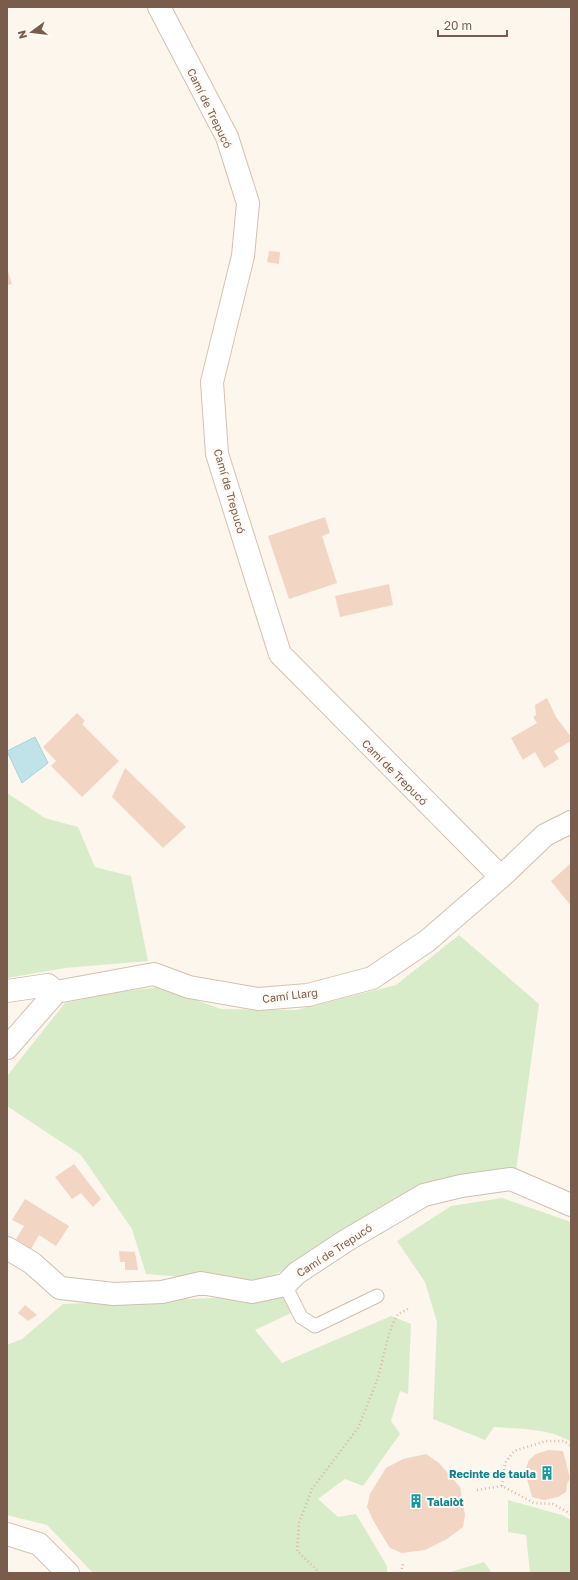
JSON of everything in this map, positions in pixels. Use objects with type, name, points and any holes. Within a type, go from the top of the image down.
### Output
[{"type":"street","name":"Camí de Trepucó","points":[[159,7],[227,137],[248,203],[244,256],[212,382],[217,454],[280,654],[501,877]]},
{"type":"street","name":"Camí Llarg","points":[[56,992],[154,974],[189,986],[258,999],[308,995],[372,978],[428,941],[501,877],[545,834],[571,822]]},
{"type":"street","points":[[7,991],[48,985],[56,992],[7,1048]]},
{"type":"street","name":"Camí de Trepucó","points":[[7,1248],[32,1263],[60,1288],[114,1294],[162,1292],[201,1283],[252,1292],[285,1285],[297,1273],[346,1240],[424,1195],[462,1186],[511,1179],[571,1205]]},
{"type":"street","points":[[7,1534],[39,1544],[68,1573]]},
{"type":"lane","points":[[285,1285],[301,1317],[315,1326],[377,1296]]},
{"type":"path","points":[[320,1573],[297,1551],[299,1523],[312,1489],[358,1428],[378,1378],[389,1334],[394,1321],[398,1314],[408,1309]]},
{"type":"path","points":[[502,1486],[505,1463],[514,1451],[546,1442],[564,1441],[571,1446]]},
{"type":"path","points":[[477,1490],[502,1486],[534,1503],[553,1504],[571,1514]]},
{"type":"path","points":[[401,1573],[403,1563]]},
{"type":"green space","points":[[7,793],[45,818],[78,827],[95,867],[131,876],[148,961],[65,968],[7,978]]},
{"type":"green space","points":[[459,935],[539,1004],[516,1171],[454,1178],[397,1197],[269,1279],[232,1281],[146,1274],[132,1229],[81,1155],[7,1106],[7,1076],[65,1003],[118,992],[160,987],[221,1009],[296,1010],[396,985]]},
{"type":"green space","points":[[502,1198],[571,1222],[571,1442],[563,1437],[544,1432],[494,1427],[485,1440],[433,1419],[437,1322],[425,1282],[397,1241],[451,1206]]},
{"type":"green space","points":[[281,1293],[291,1313],[255,1330],[282,1363],[391,1316],[411,1324],[408,1394],[400,1391],[391,1421],[400,1434],[363,1486],[345,1479],[318,1499],[338,1517],[356,1514],[387,1566],[387,1573],[93,1573],[47,1525],[7,1515],[7,1345],[22,1339],[63,1304],[238,1297]]},
{"type":"green space","points":[[508,1500],[562,1515],[571,1520],[571,1573],[530,1573],[526,1535],[508,1532]]},
{"type":"green space","points":[[484,1562],[492,1573],[447,1573]]},
{"type":"water","points":[[35,737],[48,763],[22,783],[7,751]]},
{"type":"building","points":[[269,251],[280,252],[279,264],[267,262]]},
{"type":"building","points":[[7,268],[12,284],[7,285]]},
{"type":"building","points":[[325,517],[330,533],[322,536],[337,583],[289,599],[268,536]]},
{"type":"building","points":[[389,584],[393,605],[340,617],[335,596]]},
{"type":"building","points":[[547,698],[556,717],[571,737],[571,741],[554,751],[559,759],[544,768],[535,752],[523,760],[511,738],[537,723],[533,717],[536,715],[535,705]]},
{"type":"building","points":[[77,713],[85,721],[82,724],[119,761],[82,797],[51,766],[56,761],[43,747]]},
{"type":"building","points":[[125,768],[186,827],[163,848],[112,797]]},
{"type":"building","points":[[571,863],[571,906],[551,881]]},
{"type":"building","points":[[74,1164],[101,1199],[93,1207],[81,1193],[72,1199],[55,1177]]},
{"type":"building","points":[[25,1199],[69,1226],[56,1246],[39,1235],[31,1249],[16,1239],[24,1226],[12,1220]]},
{"type":"building","points":[[119,1251],[135,1252],[138,1270],[125,1270],[125,1262],[120,1262]]},
{"type":"building","points":[[25,1305],[37,1315],[28,1321],[18,1313]]},
{"type":"building","name":"Recinte de taula","points":[[549,1450],[563,1451],[570,1478],[567,1484],[566,1492],[558,1497],[544,1500],[532,1497],[527,1479],[526,1468],[529,1460],[536,1454]]},
{"type":"building","name":"Talaiòt","points":[[426,1454],[439,1463],[460,1487],[465,1515],[463,1527],[447,1539],[425,1550],[402,1553],[390,1548],[374,1522],[367,1507],[370,1494],[386,1468],[403,1459]]},
{"type":"place","name":"Recinte de taula","points":[[547,1473]]},
{"type":"place","name":"Talaiòt","points":[[416,1501]]}]
